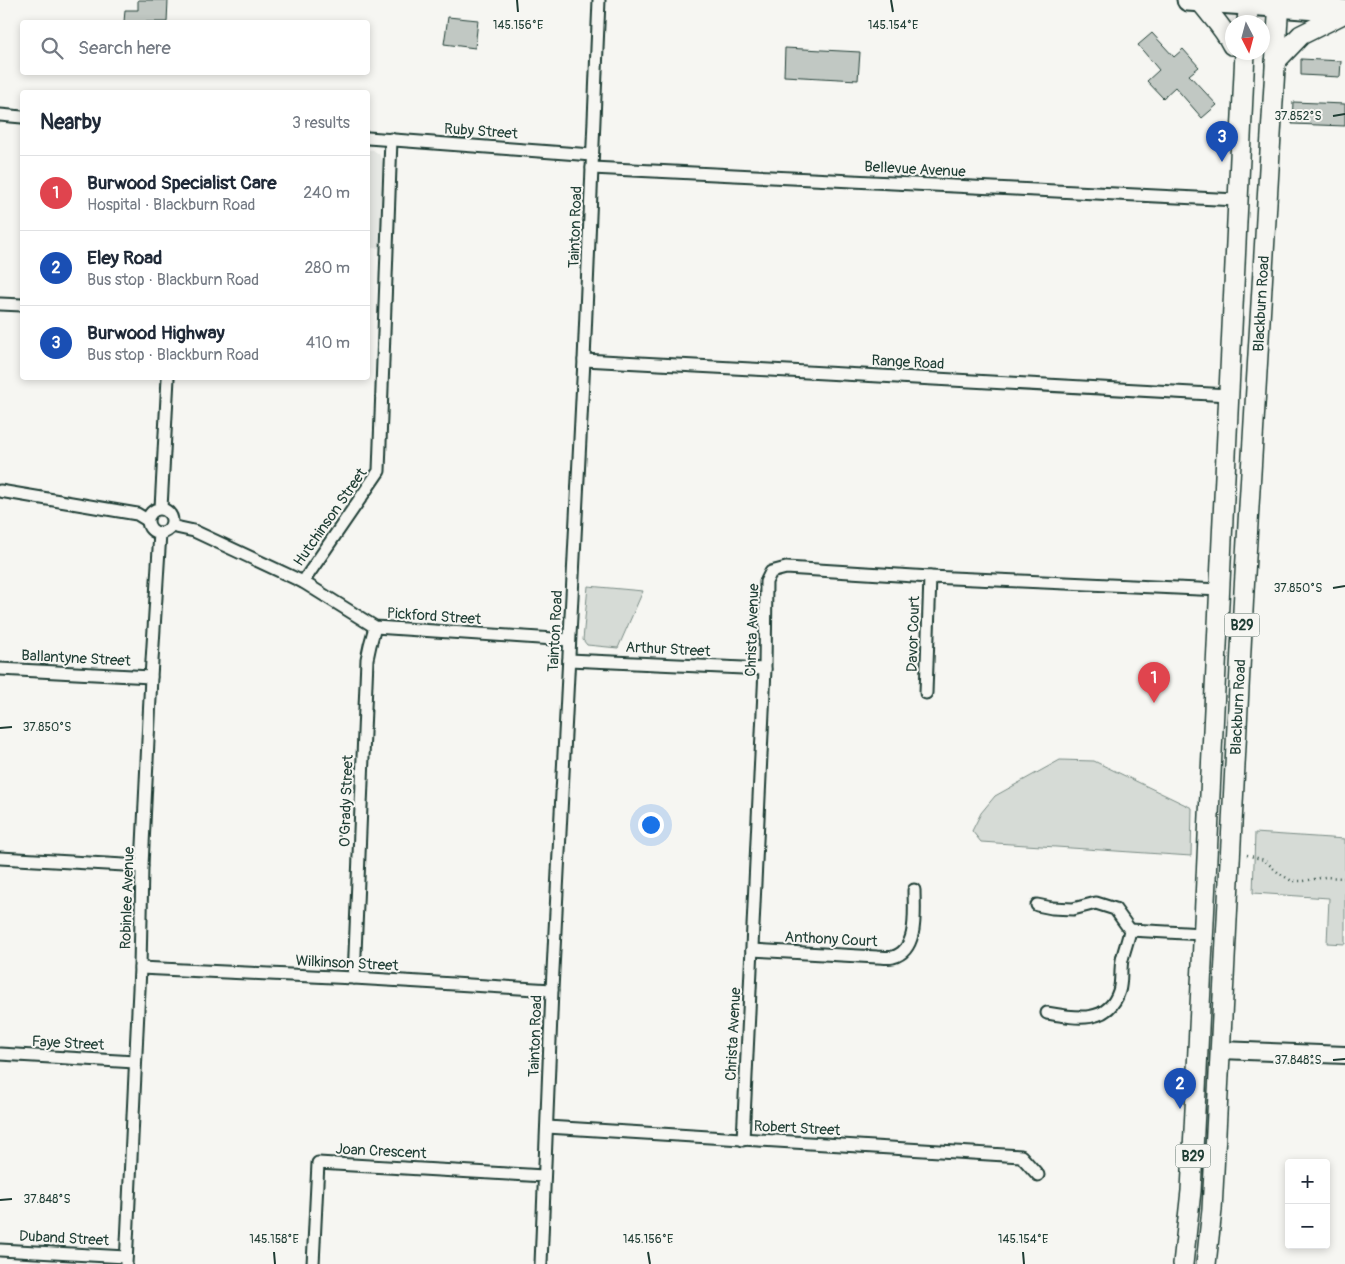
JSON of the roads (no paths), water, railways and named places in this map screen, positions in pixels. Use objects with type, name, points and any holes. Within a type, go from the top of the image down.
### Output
[{"type":"highway","points":[[1188,0],[1248,9],[1278,3],[1345,12]]},
{"type":"main road","points":[[1200,1],[1225,31]]},
{"type":"main road","name":"Blackburn Road","points":[[1206,1264],[1212,1210],[1244,591],[1278,3]]},
{"type":"main road","points":[[1275,62],[1301,35],[1345,12]]},
{"type":"main road","name":"Blackburn Road","points":[[1183,1264],[1190,1200],[1221,590],[1242,60]]},
{"type":"main road","points":[[1221,590],[1244,591]]},
{"type":"main road","points":[[1198,1049],[1345,1055]]},
{"type":"street","name":"Tainton Road","points":[[541,1264],[552,990],[600,0]]},
{"type":"street","points":[[0,116],[20,117]]},
{"type":"street","name":"Ruby Street","points":[[370,138],[592,155]]},
{"type":"street","name":"Hutchinson Street","points":[[303,582],[379,472],[391,139]]},
{"type":"street","name":"Bellevue Avenue","points":[[592,168],[1237,200]]},
{"type":"street","points":[[0,304],[20,305]]},
{"type":"street","name":"Range Road","points":[[584,360],[1230,395]]},
{"type":"street","points":[[161,508],[168,380]]},
{"type":"street","points":[[0,491],[137,514],[147,520]]},
{"type":"street","points":[[161,508],[168,512],[172,518],[171,526],[160,533],[153,531],[149,527],[147,520],[149,514],[161,508]]},
{"type":"street","name":"Pickford Street","points":[[171,526],[194,531],[303,582],[375,627],[569,640]]},
{"type":"street","name":"Robinlee Avenue","points":[[126,1260],[140,968],[142,866],[160,533]]},
{"type":"street","name":"Christa Avenue","points":[[743,1140],[765,669],[766,582],[771,572],[786,568],[930,577],[1221,590]]},
{"type":"street","name":"Davor Court","points":[[926,693],[930,577]]},
{"type":"street","name":"O'Grady Street","points":[[354,978],[367,659],[375,627]]},
{"type":"street","name":"Arthur Street","points":[[569,660],[765,669]]},
{"type":"street","name":"Ballantyne Street","points":[[0,669],[151,677]]},
{"type":"street","points":[[0,858],[142,866]]},
{"type":"street","name":"Anthony Court","points":[[752,950],[893,957],[904,951],[913,932],[914,890]]},
{"type":"street","points":[[1037,905],[1074,909],[1096,903],[1115,909],[1130,930]]},
{"type":"street","points":[[1130,930],[1204,934]]},
{"type":"street","points":[[1047,1013],[1068,1017],[1096,1017],[1112,1007],[1119,990],[1122,960],[1130,930]]},
{"type":"street","name":"Wilkinson Street","points":[[140,968],[552,990]]},
{"type":"street","name":"Faye Street","points":[[0,1054],[135,1062]]},
{"type":"street","name":"Robert Street","points":[[547,1127],[1021,1156],[1038,1175]]},
{"type":"street","name":"Joan Crescent","points":[[313,1264],[318,1163],[544,1176]]},
{"type":"street","name":"Duband Street","points":[[0,1250],[126,1260]]},
{"type":"place","name":"Burwood Highway","points":[[1222,162]]},
{"type":"place","name":"Burwood Specialist Care","points":[[1154,703]]},
{"type":"place","name":"Eley Road","points":[[1180,1109]]}]
